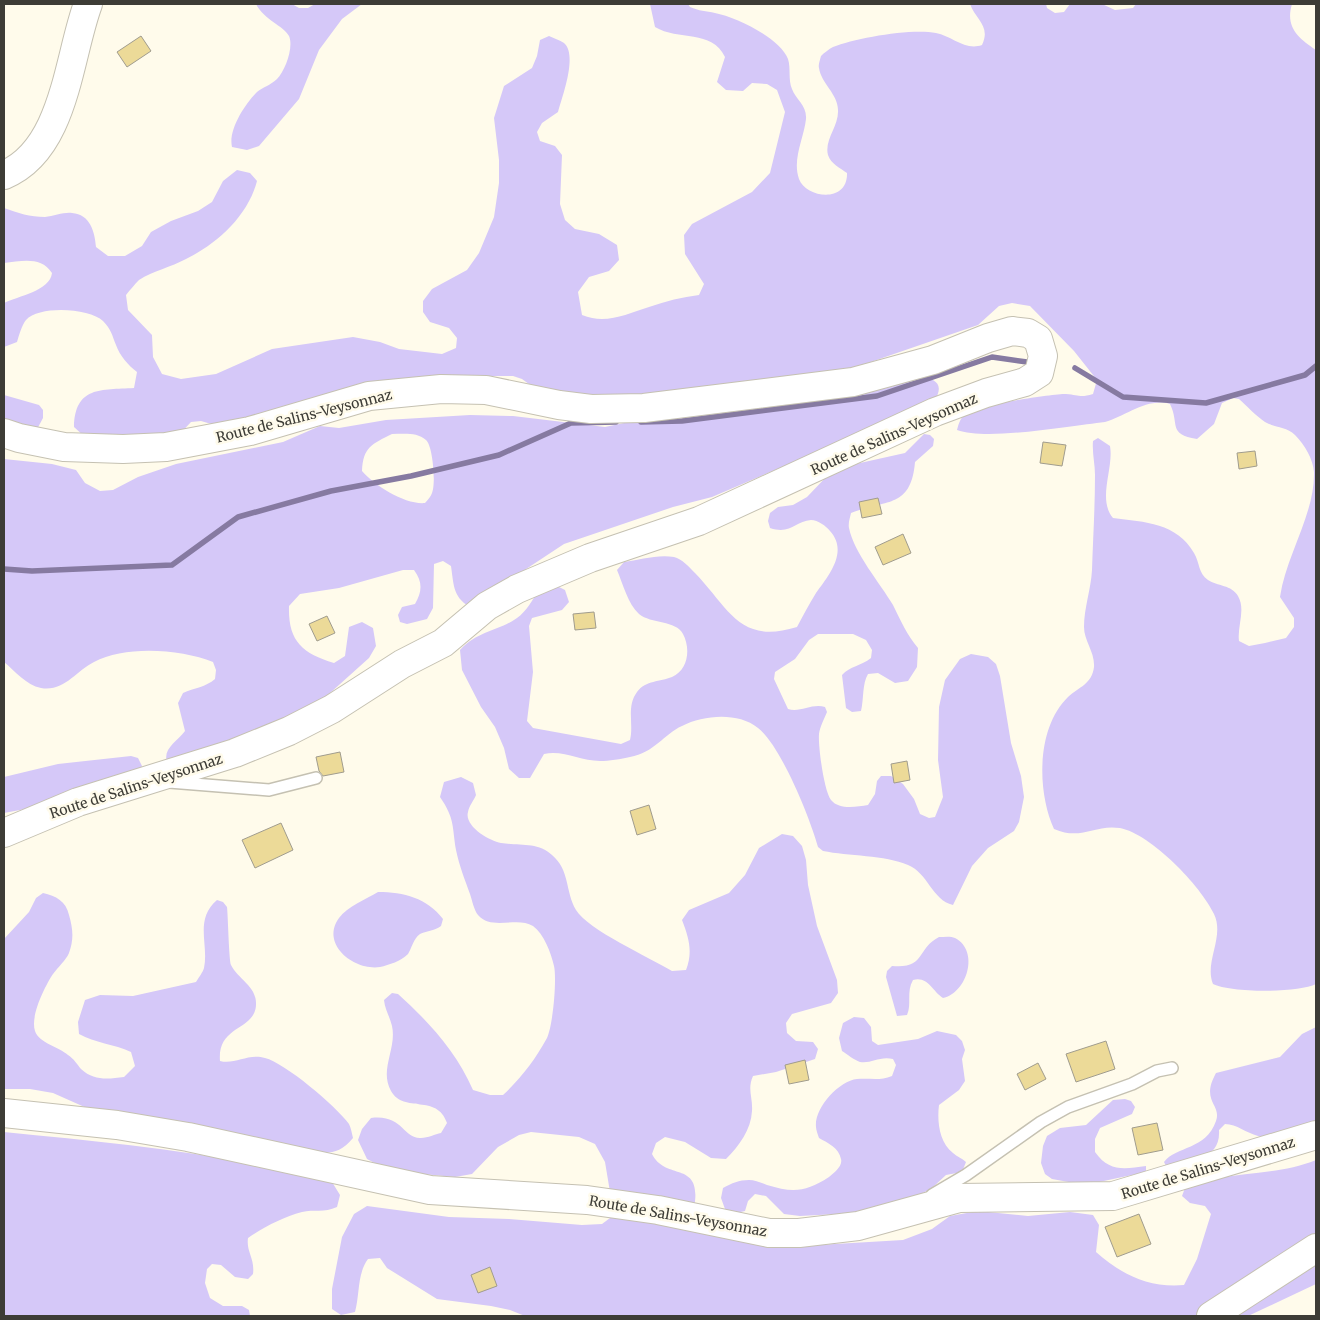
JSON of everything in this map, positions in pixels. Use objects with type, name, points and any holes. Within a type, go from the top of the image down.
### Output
[{"type":"street","points":[[4,175],[25,162],[47,137],[56,114],[88,4]]},
{"type":"street","name":"Route de Salins-Veysonnaz","points":[[4,433],[64,447],[108,449],[166,447],[250,431],[369,396],[441,389],[486,390],[559,405],[591,409],[644,408],[852,382],[933,360],[988,338],[1012,331],[1028,333],[1038,339],[1042,365],[1039,373],[1031,380],[960,402],[700,521],[590,558],[517,589],[488,606],[443,643],[402,664],[317,717],[235,753],[78,802],[4,833]]},
{"type":"street","name":"Route de Salins-Veysonnaz","points":[[4,1114],[116,1125],[188,1137],[430,1190],[587,1200],[658,1210],[769,1233],[833,1230],[858,1226],[924,1206],[974,1197],[1091,1198],[1113,1196],[1316,1135]]},
{"type":"street","points":[[1211,1316],[1316,1248]]},
{"type":"lane","points":[[159,776],[168,782],[269,790],[316,778]]},
{"type":"lane","points":[[924,1206],[933,1194],[966,1175],[1041,1122],[1068,1106],[1132,1084],[1157,1071],[1172,1068]]},
{"type":"shaded area","points":[[256,4],[292,4],[299,8],[308,8],[315,4],[362,4],[342,19],[319,50],[299,99],[259,146],[247,150],[232,147],[231,140],[235,125],[252,97],[259,90],[275,81],[280,75],[286,65],[290,46],[289,36],[286,32],[264,14]]},
{"type":"shaded area","points":[[650,4],[688,4],[696,9],[724,15],[767,36],[783,51],[789,63],[792,89],[806,114],[797,164],[799,179],[810,190],[826,195],[834,194],[841,190],[846,183],[847,173],[831,161],[827,149],[838,116],[838,110],[835,99],[820,73],[819,65],[821,56],[833,47],[869,37],[913,32],[936,33],[964,45],[982,45],[985,33],[984,28],[970,4],[1046,4],[1047,8],[1055,13],[1064,12],[1070,4],[1102,4],[1115,10],[1133,8],[1136,4],[1292,4],[1290,19],[1295,31],[1316,50],[1316,984],[1295,989],[1264,991],[1234,989],[1213,984],[1211,967],[1217,923],[1208,903],[1187,876],[1160,850],[1132,832],[1111,827],[1080,833],[1054,829],[1048,814],[1045,797],[1043,761],[1045,743],[1050,726],[1058,710],[1068,697],[1091,677],[1094,667],[1093,656],[1084,632],[1092,570],[1095,487],[1093,441],[1098,438],[1110,446],[1111,455],[1106,502],[1113,518],[1148,523],[1179,535],[1194,553],[1205,577],[1232,590],[1238,596],[1241,607],[1239,641],[1249,646],[1286,638],[1294,627],[1294,618],[1280,597],[1283,581],[1310,503],[1314,472],[1312,462],[1308,452],[1295,435],[1288,430],[1265,422],[1239,399],[1233,398],[1222,403],[1214,424],[1197,439],[1188,437],[1178,431],[1170,404],[1162,403],[1145,405],[1105,422],[1008,433],[970,433],[957,430],[960,421],[966,414],[984,407],[1045,396],[1066,394],[1082,396],[1093,394],[1097,380],[1074,351],[1030,306],[1012,303],[999,306],[978,325],[836,374],[582,401],[533,387],[522,379],[513,376],[485,376],[387,387],[218,426],[201,421],[191,422],[175,439],[85,437],[74,427],[79,404],[85,397],[101,390],[134,388],[137,372],[122,357],[106,324],[87,313],[64,310],[42,312],[26,320],[17,342],[4,347],[4,303],[40,289],[50,279],[52,273],[48,268],[37,262],[4,263],[4,208],[40,217],[66,213],[78,214],[87,220],[93,230],[96,247],[108,256],[125,256],[142,246],[151,232],[171,221],[198,211],[212,202],[223,181],[237,170],[250,173],[257,181],[253,194],[230,228],[198,253],[139,280],[126,295],[128,310],[152,335],[153,357],[162,374],[181,379],[216,374],[272,349],[353,337],[380,342],[399,349],[442,354],[456,348],[457,338],[449,328],[430,322],[423,312],[423,301],[432,289],[467,270],[479,253],[494,217],[499,183],[499,160],[494,118],[504,86],[532,68],[537,56],[540,40],[549,36],[564,43],[568,49],[570,57],[568,76],[558,112],[542,123],[537,132],[540,141],[555,146],[562,155],[560,204],[565,220],[575,229],[599,234],[617,245],[619,260],[609,271],[589,277],[578,292],[582,315],[591,318],[608,319],[668,301],[699,295],[704,284],[685,254],[684,235],[692,224],[752,192],[770,173],[785,112],[777,90],[767,84],[752,83],[743,91],[726,90],[717,82],[725,57],[719,48],[712,42],[703,39],[674,34],[655,27]]},
{"type":"shaded area","points":[[919,375],[937,383],[939,390],[934,402],[712,497],[673,507],[564,544],[517,575],[473,609],[466,605],[458,596],[454,586],[451,566],[443,561],[434,564],[433,608],[427,619],[407,624],[400,622],[398,615],[402,607],[415,604],[419,595],[420,583],[414,570],[403,570],[339,588],[300,594],[289,606],[289,618],[294,637],[305,650],[334,663],[345,656],[349,627],[362,622],[373,628],[376,646],[369,658],[320,702],[297,714],[168,765],[166,755],[170,746],[185,731],[178,703],[183,693],[204,686],[215,679],[216,670],[213,662],[185,654],[169,652],[137,651],[121,653],[94,662],[63,684],[56,687],[41,688],[30,684],[4,662],[4,459],[52,464],[76,470],[85,483],[100,491],[113,490],[138,477],[176,464],[283,442],[320,426],[339,428],[386,420],[470,415],[513,416],[605,427],[667,414],[706,415],[859,394],[893,386]],"holes":[[[392,434],[419,436],[426,440],[428,444],[432,457],[434,482],[432,494],[425,503],[417,503],[400,498],[375,483],[362,471],[364,457],[370,447]]]},
{"type":"shaded area","points":[[4,395],[39,405],[43,410],[43,418],[36,431],[4,428]]},
{"type":"shaded area","points":[[924,434],[930,435],[934,439],[933,446],[915,462],[913,477],[908,488],[895,500],[851,513],[849,524],[852,538],[862,558],[918,648],[917,667],[908,681],[895,683],[878,673],[868,674],[861,711],[852,712],[846,708],[842,675],[871,658],[872,650],[866,640],[853,634],[818,634],[809,640],[795,659],[775,672],[774,679],[788,709],[797,710],[815,706],[825,707],[827,712],[820,731],[819,748],[826,788],[828,795],[834,803],[843,807],[868,805],[875,794],[877,781],[881,776],[891,776],[903,784],[914,799],[920,814],[929,818],[935,817],[943,797],[938,760],[939,707],[945,680],[960,659],[971,654],[988,657],[996,664],[1000,676],[1011,743],[1021,776],[1024,797],[1019,822],[1014,831],[988,848],[972,866],[953,905],[940,898],[921,874],[908,865],[878,857],[823,851],[818,847],[802,801],[776,750],[758,728],[741,719],[721,717],[691,722],[676,729],[646,752],[630,757],[593,761],[565,754],[551,753],[544,754],[530,778],[519,778],[509,769],[504,748],[495,727],[481,707],[462,670],[460,650],[467,643],[517,618],[526,609],[539,590],[557,586],[565,590],[569,602],[562,610],[532,618],[529,626],[533,672],[527,721],[533,728],[621,744],[630,740],[631,710],[637,692],[649,683],[667,679],[677,674],[685,664],[687,646],[683,634],[675,626],[644,617],[635,610],[617,570],[624,562],[662,556],[677,558],[695,573],[737,620],[748,627],[761,631],[777,631],[797,627],[813,597],[835,564],[838,547],[830,531],[819,522],[811,520],[788,529],[777,530],[770,528],[768,521],[770,513],[778,507],[793,505],[807,497],[829,474],[842,467],[905,453]]},
{"type":"shaded area","points":[[131,756],[138,758],[142,766],[139,775],[68,801],[4,813],[4,777],[58,764]]},
{"type":"shaded area","points":[[461,777],[473,783],[476,795],[469,808],[468,817],[478,832],[496,842],[534,846],[547,851],[562,867],[570,896],[576,910],[583,918],[620,943],[672,971],[686,970],[688,963],[690,951],[687,933],[682,920],[689,910],[729,893],[745,875],[759,848],[782,834],[793,836],[802,846],[817,926],[837,980],[838,993],[831,1003],[792,1014],[786,1023],[787,1033],[796,1041],[813,1042],[818,1049],[815,1059],[776,1072],[753,1076],[750,1085],[752,1111],[749,1125],[740,1143],[726,1159],[711,1158],[685,1142],[665,1137],[656,1143],[652,1154],[658,1162],[682,1173],[693,1183],[695,1193],[694,1208],[770,1243],[818,1245],[903,1240],[932,1229],[950,1216],[978,1211],[1028,1216],[1070,1212],[1093,1215],[1099,1225],[1096,1252],[1106,1260],[1126,1273],[1148,1282],[1184,1285],[1197,1259],[1211,1214],[1205,1206],[1190,1203],[1182,1196],[1185,1188],[1214,1179],[1280,1170],[1316,1160],[1316,1233],[1308,1238],[1316,1249],[1316,1284],[1248,1316],[525,1316],[510,1310],[491,1306],[437,1299],[387,1268],[380,1258],[368,1259],[364,1265],[355,1312],[341,1315],[332,1309],[332,1289],[342,1237],[354,1214],[367,1206],[449,1217],[509,1219],[582,1225],[602,1224],[610,1218],[613,1210],[605,1162],[595,1144],[579,1137],[531,1132],[519,1135],[498,1147],[472,1174],[455,1177],[390,1171],[367,1159],[358,1140],[362,1129],[371,1118],[390,1120],[410,1135],[421,1138],[441,1133],[447,1123],[442,1114],[436,1109],[404,1101],[397,1098],[391,1091],[388,1083],[387,1067],[393,1034],[384,1000],[392,993],[398,994],[440,1037],[458,1062],[473,1090],[490,1095],[503,1095],[516,1082],[538,1054],[549,1032],[554,1002],[555,972],[551,955],[544,939],[537,929],[527,923],[490,922],[478,915],[474,908],[457,856],[451,817],[440,797],[444,782]]},
{"type":"shaded area","points":[[378,892],[397,893],[422,901],[443,919],[441,926],[420,934],[414,941],[408,954],[402,959],[380,967],[370,967],[360,965],[343,954],[337,946],[334,928],[342,914]]},
{"type":"shaded area","points":[[43,893],[56,898],[66,906],[70,920],[72,943],[66,958],[55,971],[42,993],[36,1010],[35,1031],[41,1039],[64,1052],[91,1076],[107,1079],[124,1077],[135,1066],[131,1052],[79,1034],[78,1022],[85,1000],[100,995],[133,996],[196,982],[204,968],[204,924],[206,916],[217,900],[223,902],[227,907],[231,965],[250,987],[256,1003],[255,1012],[250,1019],[224,1040],[220,1061],[231,1062],[259,1057],[285,1068],[310,1086],[342,1116],[349,1124],[353,1138],[348,1144],[337,1151],[326,1153],[306,1151],[89,1109],[53,1093],[30,1089],[4,1089],[4,939],[29,912],[36,898]]},
{"type":"shaded area","points":[[939,937],[953,937],[963,944],[969,961],[964,980],[951,995],[943,998],[926,982],[918,979],[913,980],[907,1015],[897,1016],[886,977],[887,971],[892,966],[903,966],[916,961],[927,947]]},
{"type":"shaded area","points":[[854,1017],[864,1018],[871,1027],[872,1041],[878,1045],[918,1039],[937,1031],[956,1035],[962,1041],[965,1050],[962,1059],[965,1081],[959,1090],[939,1105],[938,1118],[942,1137],[948,1148],[966,1162],[962,1172],[946,1175],[932,1188],[910,1200],[856,1213],[800,1216],[784,1214],[766,1196],[755,1194],[748,1201],[745,1211],[736,1213],[725,1209],[721,1198],[723,1188],[736,1182],[751,1180],[776,1188],[799,1190],[821,1182],[839,1167],[841,1162],[840,1155],[833,1146],[819,1138],[817,1131],[816,1120],[823,1104],[836,1090],[850,1081],[888,1078],[892,1076],[896,1065],[893,1059],[888,1058],[860,1062],[842,1051],[839,1038],[843,1023]]},
{"type":"shaded area","points":[[1316,1027],[1316,1124],[1280,1136],[1265,1137],[1254,1135],[1234,1125],[1225,1124],[1219,1130],[1215,1148],[1209,1153],[1194,1160],[1166,1166],[1164,1162],[1169,1157],[1205,1137],[1216,1121],[1217,1115],[1210,1090],[1216,1073],[1280,1057],[1302,1034]]},
{"type":"shaded area","points":[[1125,1099],[1131,1101],[1135,1107],[1132,1114],[1100,1128],[1095,1139],[1095,1152],[1111,1166],[1131,1168],[1146,1166],[1146,1172],[1085,1185],[1052,1179],[1045,1174],[1041,1163],[1043,1146],[1047,1136],[1060,1128],[1086,1125],[1113,1100]]},
{"type":"shaded area","points":[[4,1132],[87,1140],[210,1156],[332,1182],[340,1195],[337,1207],[295,1214],[274,1223],[248,1238],[253,1274],[248,1279],[235,1277],[221,1265],[212,1264],[207,1269],[205,1283],[210,1298],[223,1306],[242,1306],[249,1310],[250,1316],[4,1316]]},
{"type":"building","points":[[141,36],[151,51],[127,67],[117,52]]},
{"type":"building","points":[[1043,442],[1066,445],[1062,466],[1040,463]]},
{"type":"building","points":[[1255,451],[1257,466],[1239,469],[1237,453]]},
{"type":"building","points":[[878,498],[882,514],[862,518],[859,502]]},
{"type":"building","points":[[903,534],[911,553],[883,565],[875,547]]},
{"type":"building","points":[[594,612],[596,628],[575,630],[573,614]]},
{"type":"building","points":[[327,616],[335,633],[317,641],[309,624]]},
{"type":"building","points":[[340,752],[344,772],[323,776],[319,771],[316,757]]},
{"type":"building","points":[[907,761],[910,780],[894,783],[891,764]]},
{"type":"building","points":[[649,805],[656,829],[637,835],[630,811]]},
{"type":"building","points":[[281,823],[293,850],[255,868],[242,840]]},
{"type":"building","points":[[1106,1041],[1115,1069],[1076,1082],[1066,1054]]},
{"type":"building","points":[[805,1060],[809,1080],[789,1084],[785,1065]]},
{"type":"building","points":[[1038,1063],[1046,1079],[1025,1090],[1017,1074]]},
{"type":"building","points":[[1157,1123],[1163,1150],[1138,1155],[1132,1128]]},
{"type":"building","points":[[1139,1214],[1151,1244],[1117,1257],[1105,1227]]},
{"type":"building","points":[[490,1267],[497,1286],[478,1293],[471,1275]]},
{"type":"waterway","points":[[641,422],[682,421],[877,396],[992,357],[1027,362]]},
{"type":"waterway","points":[[1075,368],[1123,397],[1206,403],[1305,375],[1316,366]]},
{"type":"waterway","points":[[4,569],[32,571],[172,565],[238,517],[331,491],[411,476],[499,455],[571,423],[616,422]]}]
